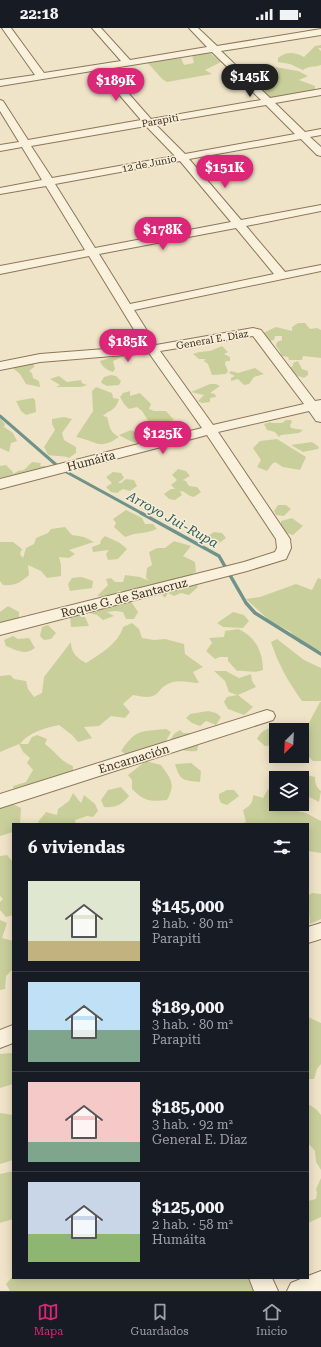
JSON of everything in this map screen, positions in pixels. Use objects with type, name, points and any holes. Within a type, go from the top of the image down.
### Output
[{"type":"street","points":[[6,28],[41,76]]},
{"type":"street","points":[[96,28],[128,63]]},
{"type":"street","points":[[194,28],[321,153]]},
{"type":"street","points":[[0,83],[321,32]]},
{"type":"street","points":[[100,67],[148,122],[182,157],[281,276]]},
{"type":"street","name":"Parapiti","points":[[0,148],[321,92]]},
{"type":"street","points":[[0,103],[152,349],[210,430]]},
{"type":"street","name":"12 de Junio","points":[[0,190],[321,132]]},
{"type":"street","points":[[0,270],[321,208]]},
{"type":"street","points":[[127,308],[320,269]]},
{"type":"street","name":"General E. Díaz","points":[[0,366],[40,358],[152,349],[249,332],[256,333],[316,405]]},
{"type":"street","points":[[316,405],[321,418]]},
{"type":"street","name":"Humáita","points":[[0,484],[210,430],[316,405]]},
{"type":"street","name":"Roque G. de Santacruz","points":[[0,629],[225,572],[281,555],[284,548],[283,539],[210,430]]},
{"type":"street","name":"Encarnación","points":[[0,801],[267,716]]},
{"type":"street","points":[[309,935],[321,930]]},
{"type":"street","points":[[0,1039],[12,1034]]},
{"type":"street","points":[[260,1279],[266,1291]]},
{"type":"street","points":[[299,1291],[321,1282]]},
{"type":"green space","points":[[321,45],[321,48],[318,48],[321,51],[321,65],[303,70],[290,64],[278,62],[278,58],[284,54],[294,53],[304,57],[315,46]]},
{"type":"green space","points":[[210,53],[221,62],[205,70],[212,74],[167,82],[162,79],[148,63],[181,58],[184,65],[194,63],[192,55]]},
{"type":"green space","points":[[275,67],[298,71],[308,76],[299,80],[315,86],[315,90],[272,99],[257,85],[254,79],[276,78],[278,71]]},
{"type":"green space","points":[[298,323],[305,323],[310,329],[317,328],[321,330],[321,358],[303,356],[302,360],[289,360],[288,357],[282,356],[276,346],[277,342],[282,340],[282,336],[275,336],[274,340],[270,341],[263,333],[276,327],[292,331],[292,327]]},
{"type":"green space","points":[[222,346],[228,352],[224,354],[230,357],[230,361],[226,361],[225,364],[228,371],[226,374],[212,375],[208,364],[204,361],[205,359],[199,359],[193,354],[210,351]]},
{"type":"green space","points":[[119,355],[124,356],[113,361],[115,369],[113,372],[105,368],[100,361]]},
{"type":"green space","points":[[298,361],[302,369],[308,371],[308,375],[304,378],[295,375],[289,368],[293,366],[293,363]]},
{"type":"green space","points":[[34,363],[34,367],[29,371],[32,373],[33,378],[39,381],[40,387],[26,384],[20,374],[9,365]]},
{"type":"green space","points":[[255,368],[264,374],[254,377],[249,384],[244,385],[238,379],[231,381],[231,378],[235,376],[229,373],[231,371],[238,373]]},
{"type":"green space","points":[[111,375],[116,376],[121,381],[119,385],[107,386],[101,382],[104,377]]},
{"type":"green space","points":[[59,376],[67,382],[81,380],[82,383],[87,385],[81,387],[56,387],[60,385],[50,379]]},
{"type":"green space","points":[[210,384],[220,386],[210,393],[215,394],[216,397],[210,398],[210,402],[202,403],[198,401],[204,395],[191,392]]},
{"type":"green space","points":[[96,387],[112,393],[113,398],[119,399],[114,408],[103,416],[107,417],[112,431],[119,437],[102,444],[76,437],[93,411],[92,391]]},
{"type":"green space","points":[[130,391],[130,396],[140,393],[151,404],[149,409],[154,411],[166,411],[174,420],[151,425],[142,411],[137,407],[129,409],[124,404],[120,397],[123,393]]},
{"type":"green space","points":[[33,398],[35,400],[36,412],[26,415],[21,411],[16,401]]},
{"type":"green space","points":[[64,417],[72,419],[62,433],[64,440],[76,447],[76,453],[69,458],[48,455],[44,447],[55,430],[52,424],[52,419]]},
{"type":"green space","points":[[0,418],[5,424],[4,427],[13,433],[17,441],[11,443],[9,452],[0,448]]},
{"type":"green space","points":[[286,420],[291,420],[291,428],[303,430],[299,433],[281,435],[279,437],[275,432],[267,430],[264,424],[271,422],[282,423]]},
{"type":"green space","points":[[146,428],[166,436],[147,443],[137,443],[119,435],[131,430],[135,432]]},
{"type":"green space","points":[[277,439],[306,457],[300,470],[283,467],[275,462],[267,471],[257,467],[261,460],[253,448],[260,441]]},
{"type":"green space","points":[[312,442],[319,447],[318,449],[303,452],[291,445]]},
{"type":"green space","points":[[32,462],[41,463],[40,466],[45,466],[47,470],[17,477],[13,475],[0,478],[0,466],[6,465],[13,472],[13,474],[24,470]]},
{"type":"green space","points":[[178,469],[186,471],[190,476],[183,480],[186,481],[189,486],[197,487],[201,492],[194,497],[180,491],[182,495],[175,500],[169,499],[164,494],[171,489],[175,489],[171,485],[177,480],[172,475]]},
{"type":"green space","points":[[113,472],[121,473],[124,478],[118,483],[121,483],[126,479],[134,480],[137,486],[130,491],[123,489],[117,493],[111,492],[106,487],[112,483],[106,477]]},
{"type":"green space","points":[[278,505],[286,505],[291,509],[284,516],[276,515],[274,511]]},
{"type":"green space","points":[[126,510],[142,518],[145,524],[153,524],[157,529],[125,537],[114,527],[116,523],[113,519]]},
{"type":"green space","points":[[292,518],[303,526],[293,535],[286,533],[281,529],[281,521]]},
{"type":"green space","points":[[65,527],[72,535],[84,537],[94,542],[69,550],[75,554],[69,558],[59,557],[61,576],[47,578],[41,571],[28,565],[29,575],[26,578],[11,585],[3,585],[0,581],[0,542],[13,542],[22,549],[20,554],[23,558],[26,548],[34,544],[36,538],[48,533],[51,529]]},
{"type":"green space","points":[[214,532],[222,533],[226,538],[218,544],[213,543],[206,537]]},
{"type":"green space","points":[[105,536],[120,543],[127,549],[118,559],[108,560],[106,554],[109,550],[93,552],[92,547],[100,544],[101,540]]},
{"type":"green space","points":[[174,541],[191,546],[183,556],[195,562],[196,572],[173,582],[148,585],[131,591],[119,591],[109,596],[97,596],[108,585],[106,579],[111,578],[115,582],[123,582],[125,575],[140,577],[149,581],[146,578],[147,568],[152,565],[149,552],[157,548],[165,548]]},
{"type":"green space","points":[[82,577],[93,581],[92,588],[70,591],[68,584],[72,578]]},
{"type":"green space","points":[[318,578],[321,579],[321,651],[300,644],[291,632],[270,621],[246,599],[260,597],[296,584],[312,590]]},
{"type":"green space","points":[[196,583],[198,587],[189,595],[181,593],[174,596],[168,593],[165,598],[161,594],[167,590]]},
{"type":"green space","points":[[125,600],[132,603],[138,612],[134,619],[126,619],[123,612],[107,612],[114,616],[103,620],[97,615],[89,613],[91,609]]},
{"type":"green space","points":[[8,606],[19,612],[19,618],[0,626],[0,612]]},
{"type":"green space","points":[[233,612],[244,615],[249,621],[243,628],[223,627],[217,623]]},
{"type":"green space","points":[[76,615],[85,617],[89,626],[71,627],[70,617]]},
{"type":"green space","points":[[132,623],[139,629],[142,638],[154,640],[165,639],[184,644],[185,654],[203,667],[193,672],[199,683],[176,681],[167,685],[154,696],[143,697],[133,695],[123,704],[130,712],[125,718],[111,716],[99,726],[84,727],[92,738],[78,742],[72,735],[59,725],[43,729],[28,736],[20,744],[28,744],[32,737],[37,735],[47,739],[45,744],[61,759],[73,766],[73,774],[14,793],[13,786],[26,782],[33,770],[27,763],[30,758],[23,752],[19,744],[0,752],[0,676],[10,675],[14,679],[26,681],[28,689],[34,697],[42,693],[44,677],[71,642],[75,655],[86,663],[108,648],[121,633],[123,627]]},
{"type":"green space","points":[[48,625],[56,633],[51,639],[44,640],[40,636],[42,627]]},
{"type":"green space","points":[[238,629],[249,636],[257,645],[263,663],[263,670],[256,672],[237,671],[228,661],[228,657],[220,657],[215,659],[206,651],[212,643],[209,638],[224,637],[225,631]]},
{"type":"green space","points":[[13,636],[18,639],[29,638],[35,648],[28,652],[24,652],[6,646],[4,640]]},
{"type":"green space","points":[[277,639],[304,660],[321,668],[321,701],[302,701],[280,666],[271,642]]},
{"type":"green space","points":[[214,671],[226,671],[239,678],[251,674],[252,681],[256,687],[238,695],[253,707],[244,715],[228,709],[224,702],[227,697],[237,695],[229,692],[225,681]]},
{"type":"green space","points":[[321,702],[321,761],[313,761],[309,757],[309,723]]},
{"type":"green space","points":[[208,711],[216,713],[221,717],[216,725],[206,721],[200,726],[192,723],[186,718],[190,714]]},
{"type":"green space","points":[[269,728],[269,746],[265,746],[257,739]]},
{"type":"green space","points":[[166,729],[171,732],[166,741],[128,756],[121,751],[131,738],[140,732]]},
{"type":"green space","points":[[180,730],[183,733],[190,733],[199,742],[197,751],[182,750],[174,743],[171,739],[174,734]]},
{"type":"green space","points":[[146,761],[161,765],[170,778],[172,786],[167,800],[148,800],[140,796],[132,789],[132,780],[128,775]]},
{"type":"green space","points":[[191,763],[201,771],[200,782],[183,779],[175,764]]},
{"type":"green space","points":[[309,776],[315,777],[316,785],[321,791],[319,802],[309,797]]},
{"type":"green space","points":[[121,787],[129,796],[121,804],[112,807],[104,807],[101,800],[108,790]]},
{"type":"green space","points":[[269,789],[269,811],[296,811],[306,813],[321,821],[321,853],[309,851],[309,823],[243,823],[246,822],[243,810],[251,804],[253,795],[263,798]]},
{"type":"green space","points":[[227,790],[234,790],[239,796],[227,805],[221,803],[219,794]]},
{"type":"green space","points":[[73,793],[81,803],[84,795],[95,804],[98,811],[93,817],[87,816],[75,820],[76,823],[38,822],[46,812],[57,815],[58,809],[69,801]]},
{"type":"green space","points":[[10,803],[21,808],[20,823],[12,823],[12,832],[0,836],[0,804]]},
{"type":"green space","points":[[7,855],[12,861],[12,915],[6,917],[0,910],[0,902],[3,899],[0,896],[0,856]]},
{"type":"green space","points":[[312,893],[321,894],[321,919],[310,924],[309,910],[309,895]]},
{"type":"green space","points":[[0,920],[7,923],[2,938],[12,941],[12,970],[6,976],[5,989],[0,990]]},
{"type":"green space","points":[[309,1017],[321,1023],[321,1064],[317,1069],[314,1079],[309,1079]]},
{"type":"green space","points":[[0,1054],[12,1054],[12,1084],[0,1088]]},
{"type":"green space","points":[[309,1105],[316,1109],[321,1115],[321,1170],[316,1162],[315,1151],[309,1144]]},
{"type":"green space","points":[[0,1113],[12,1115],[12,1160],[0,1164]]},
{"type":"green space","points":[[12,1171],[12,1219],[0,1223],[0,1174]]},
{"type":"green space","points":[[321,1178],[321,1217],[309,1223],[309,1201],[316,1199],[316,1189]]},
{"type":"green space","points":[[12,1277],[12,1279],[252,1279],[258,1291],[10,1291],[6,1284]]},
{"type":"waterway","name":"Arroyo Jui-Rupa","points":[[0,416],[61,469],[143,514]]},
{"type":"waterway","name":"Arroyo Jui-Rupa","points":[[141,513],[219,556],[246,603],[255,613],[321,654]]}]
